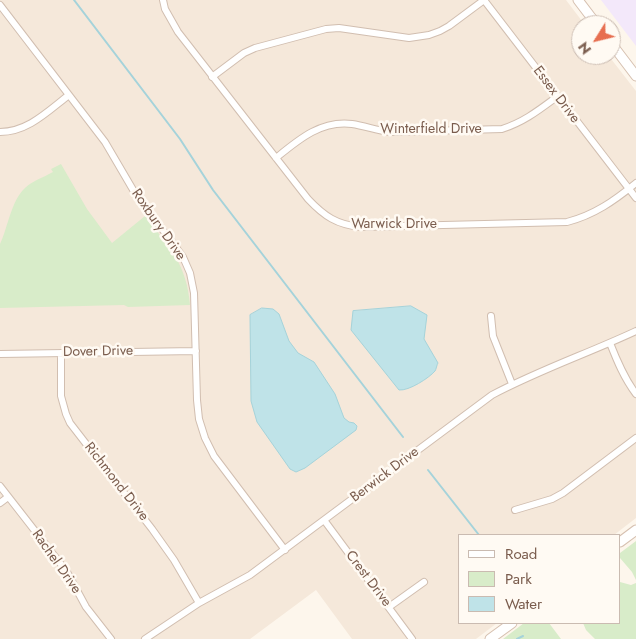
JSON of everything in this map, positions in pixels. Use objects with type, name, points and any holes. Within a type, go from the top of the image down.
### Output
[{"type":"street","name":"Warwick Drive","points":[[163,0],[170,20],[178,32],[308,199],[332,220],[347,226],[567,222],[596,212],[636,183]]},
{"type":"street","points":[[212,76],[244,53],[255,48],[326,29],[339,28],[409,38],[440,32],[484,0]]},
{"type":"street","name":"Essex Drive","points":[[484,0],[629,189]]},
{"type":"street","points":[[578,0],[589,15]]},
{"type":"street","name":"Roxbury Drive","points":[[0,5],[105,142],[138,200],[183,258],[190,273],[194,293],[198,410],[205,438],[214,456],[285,550]]},
{"type":"street","points":[[621,56],[636,76]]},
{"type":"street","points":[[0,132],[21,129],[34,122],[69,94]]},
{"type":"street","name":"Winterfield Drive","points":[[276,158],[304,136],[321,127],[339,123],[390,132],[502,129],[526,120],[558,96]]},
{"type":"street","points":[[629,189],[636,198]]},
{"type":"street","points":[[490,316],[492,336],[512,384]]},
{"type":"street","name":"Berwick Drive","points":[[145,639],[285,550],[492,395],[512,384],[636,331]]},
{"type":"street","points":[[610,343],[620,370],[636,394]]},
{"type":"street","name":"Dover Drive","points":[[0,354],[196,351]]},
{"type":"street","name":"Richmond Drive","points":[[61,353],[61,396],[70,423],[160,540],[199,603]]},
{"type":"street","points":[[515,510],[552,499],[563,493],[636,438]]},
{"type":"street","name":"Rachel Drive","points":[[0,486],[67,572],[86,607],[110,639]]},
{"type":"street","points":[[0,503],[8,497]]},
{"type":"street","name":"Crest Drive","points":[[324,520],[412,639]]},
{"type":"street","points":[[621,541],[636,530]]},
{"type":"street","points":[[389,607],[424,582]]},
{"type":"street","points":[[490,639],[511,624]]},
{"type":"shaded area","points":[[0,0],[566,0],[577,15],[571,15],[571,65],[616,65],[636,91],[636,518],[615,534],[458,534],[458,624],[496,624],[476,639],[352,639],[316,590],[250,639],[0,639]]},
{"type":"shaded area","points":[[601,0],[636,0],[636,46],[621,26],[621,15],[612,15]]},
{"type":"green space","points":[[61,164],[87,209],[112,243],[145,216],[169,247],[181,267],[190,305],[0,308],[0,244],[13,207],[20,193],[25,188],[53,172],[51,169]]},
{"type":"green space","points":[[636,541],[636,580],[621,559],[621,552]]},
{"type":"green space","points":[[621,582],[631,585],[636,583],[636,639],[595,639],[586,630],[583,624],[621,624]]},
{"type":"green space","points":[[523,624],[550,624],[561,639],[503,639]]},
{"type":"water","points":[[411,306],[427,315],[424,339],[438,363],[435,371],[424,380],[399,390],[351,330],[353,311]]},
{"type":"water","points":[[262,308],[273,309],[279,314],[289,341],[298,353],[314,362],[335,394],[344,418],[357,426],[356,430],[305,468],[296,472],[290,469],[257,422],[251,401],[250,315]]},
{"type":"waterway","points":[[74,0],[180,139],[213,190],[403,437]]},
{"type":"waterway","points":[[428,470],[478,534]]},
{"type":"waterway","points":[[517,639],[523,636]]}]
